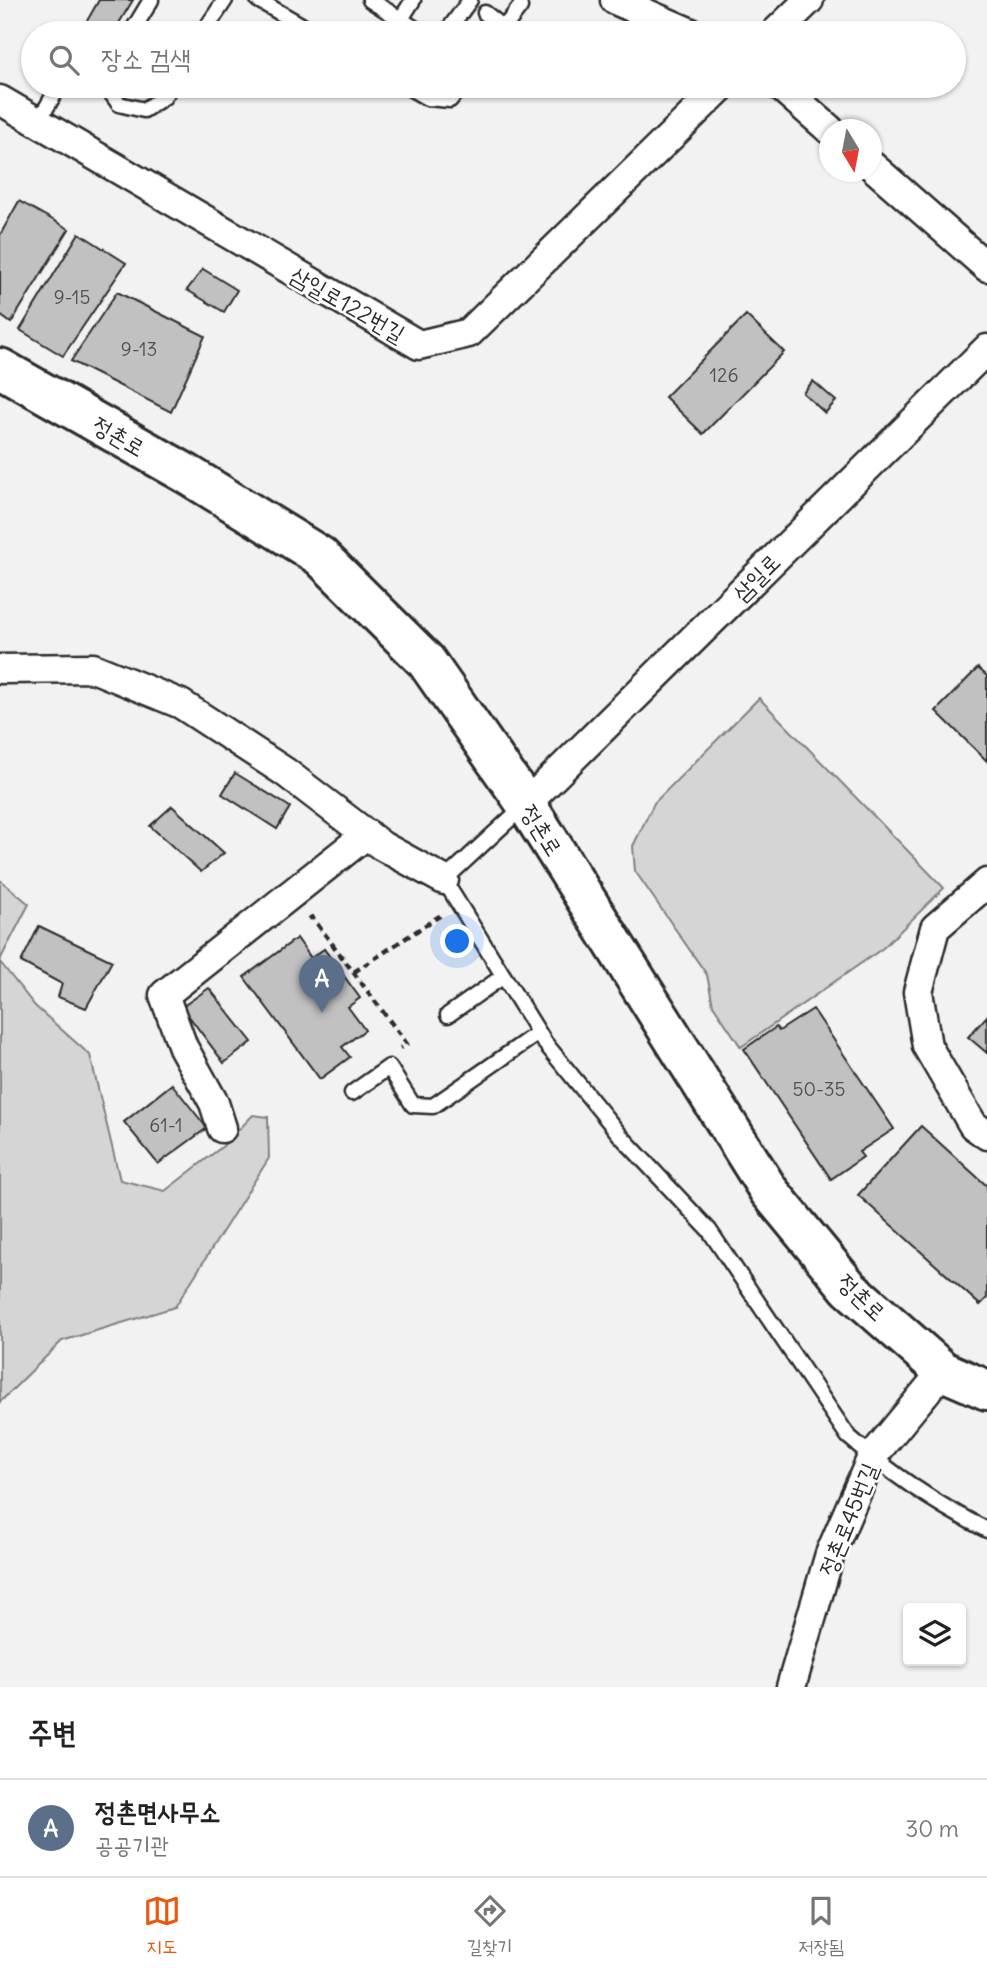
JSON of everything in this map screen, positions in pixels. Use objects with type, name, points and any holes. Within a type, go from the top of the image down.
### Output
[{"type":"main road","name":"정촌로","points":[[0,368],[187,474],[320,556],[426,661],[526,804],[769,1191],[849,1288],[943,1371],[987,1390]]},
{"type":"street","points":[[615,0],[663,21]]},
{"type":"street","points":[[787,21],[809,0]]},
{"type":"street","name":"삼일로122번길","points":[[0,100],[419,345],[469,333],[710,98]]},
{"type":"street","points":[[794,98],[819,120]]},
{"type":"street","points":[[882,175],[987,268]]},
{"type":"street","name":"삼일로","points":[[526,804],[987,349]]},
{"type":"street","points":[[0,669],[93,668],[181,704],[285,772],[382,846],[444,880]]},
{"type":"street","points":[[222,1128],[214,1103],[183,1047],[164,995],[367,834]]},
{"type":"street","points":[[987,883],[935,928],[918,992],[927,1046],[973,1125],[987,1135]]},
{"type":"street","name":"정촌로45번길","points":[[791,1687],[830,1554],[872,1457],[943,1371]]},
{"type":"lane","points":[[138,21],[150,0]]},
{"type":"lane","points":[[211,21],[225,0]]},
{"type":"lane","points":[[258,0],[294,21]]},
{"type":"lane","points":[[370,0],[404,21]]},
{"type":"lane","points":[[401,19],[413,0]]},
{"type":"lane","points":[[454,21],[468,1]]},
{"type":"lane","points":[[510,21],[520,7]]},
{"type":"lane","points":[[485,13],[493,21]]},
{"type":"lane","points":[[38,122],[52,98]]},
{"type":"lane","points":[[114,98],[119,104],[144,110],[162,98]]},
{"type":"lane","points":[[427,98],[452,98]]},
{"type":"lane","points":[[526,804],[444,880],[502,977],[538,1033],[620,1135],[709,1230],[848,1436],[872,1457],[952,1513],[987,1531]]},
{"type":"lane","points":[[448,1015],[502,977]]},
{"type":"lane","points":[[352,1093],[389,1066],[413,1105],[433,1106],[538,1033]]},
{"type":"path","points":[[354,972],[459,905]]},
{"type":"path","points":[[273,909],[290,932],[312,917],[407,1044],[397,1050]]},
{"type":"shaded area","points":[[759,698],[944,888],[883,948],[741,1047],[713,1005],[707,975],[635,871],[633,846],[654,803]]},
{"type":"shaded area","points":[[0,880],[29,904],[0,960]]},
{"type":"shaded area","points":[[0,962],[35,1006],[90,1055],[120,1180],[165,1191],[223,1146],[253,1115],[268,1117],[269,1158],[175,1307],[62,1341],[0,1402]]},
{"type":"building","points":[[99,0],[133,0],[120,21],[87,21]]},
{"type":"building","points":[[19,201],[69,229],[11,323],[0,315],[0,235]]},
{"type":"building","points":[[79,233],[126,263],[63,356],[20,330]]},
{"type":"building","points":[[203,269],[237,290],[224,312],[187,290]]},
{"type":"building","points":[[117,292],[205,336],[171,412],[71,361]]},
{"type":"building","points":[[746,315],[784,352],[703,434],[665,397]]},
{"type":"building","points":[[813,381],[836,401],[825,413],[803,393]]},
{"type":"building","points":[[978,668],[987,676],[987,761],[936,711]]},
{"type":"building","points":[[235,773],[290,807],[277,829],[222,794]]},
{"type":"building","points":[[172,806],[224,853],[201,872],[150,826]]},
{"type":"building","points":[[39,926],[112,961],[86,1008],[58,997],[62,984],[21,962]]},
{"type":"building","points":[[297,938],[311,958],[324,949],[360,998],[348,1007],[365,1030],[342,1047],[350,1057],[320,1079],[244,977]]},
{"type":"building","points":[[209,988],[252,1042],[224,1063],[182,1007]]},
{"type":"building","points":[[813,1009],[894,1129],[859,1152],[863,1157],[831,1179],[744,1049],[776,1027],[779,1031]]},
{"type":"building","points":[[987,1016],[987,1053],[968,1037]]},
{"type":"building","points":[[172,1084],[207,1128],[158,1164],[124,1122]]},
{"type":"building","points":[[921,1126],[987,1186],[987,1298],[980,1305],[858,1195]]},
{"type":"place","name":"정촌면사무소","points":[[322,1013]]}]
